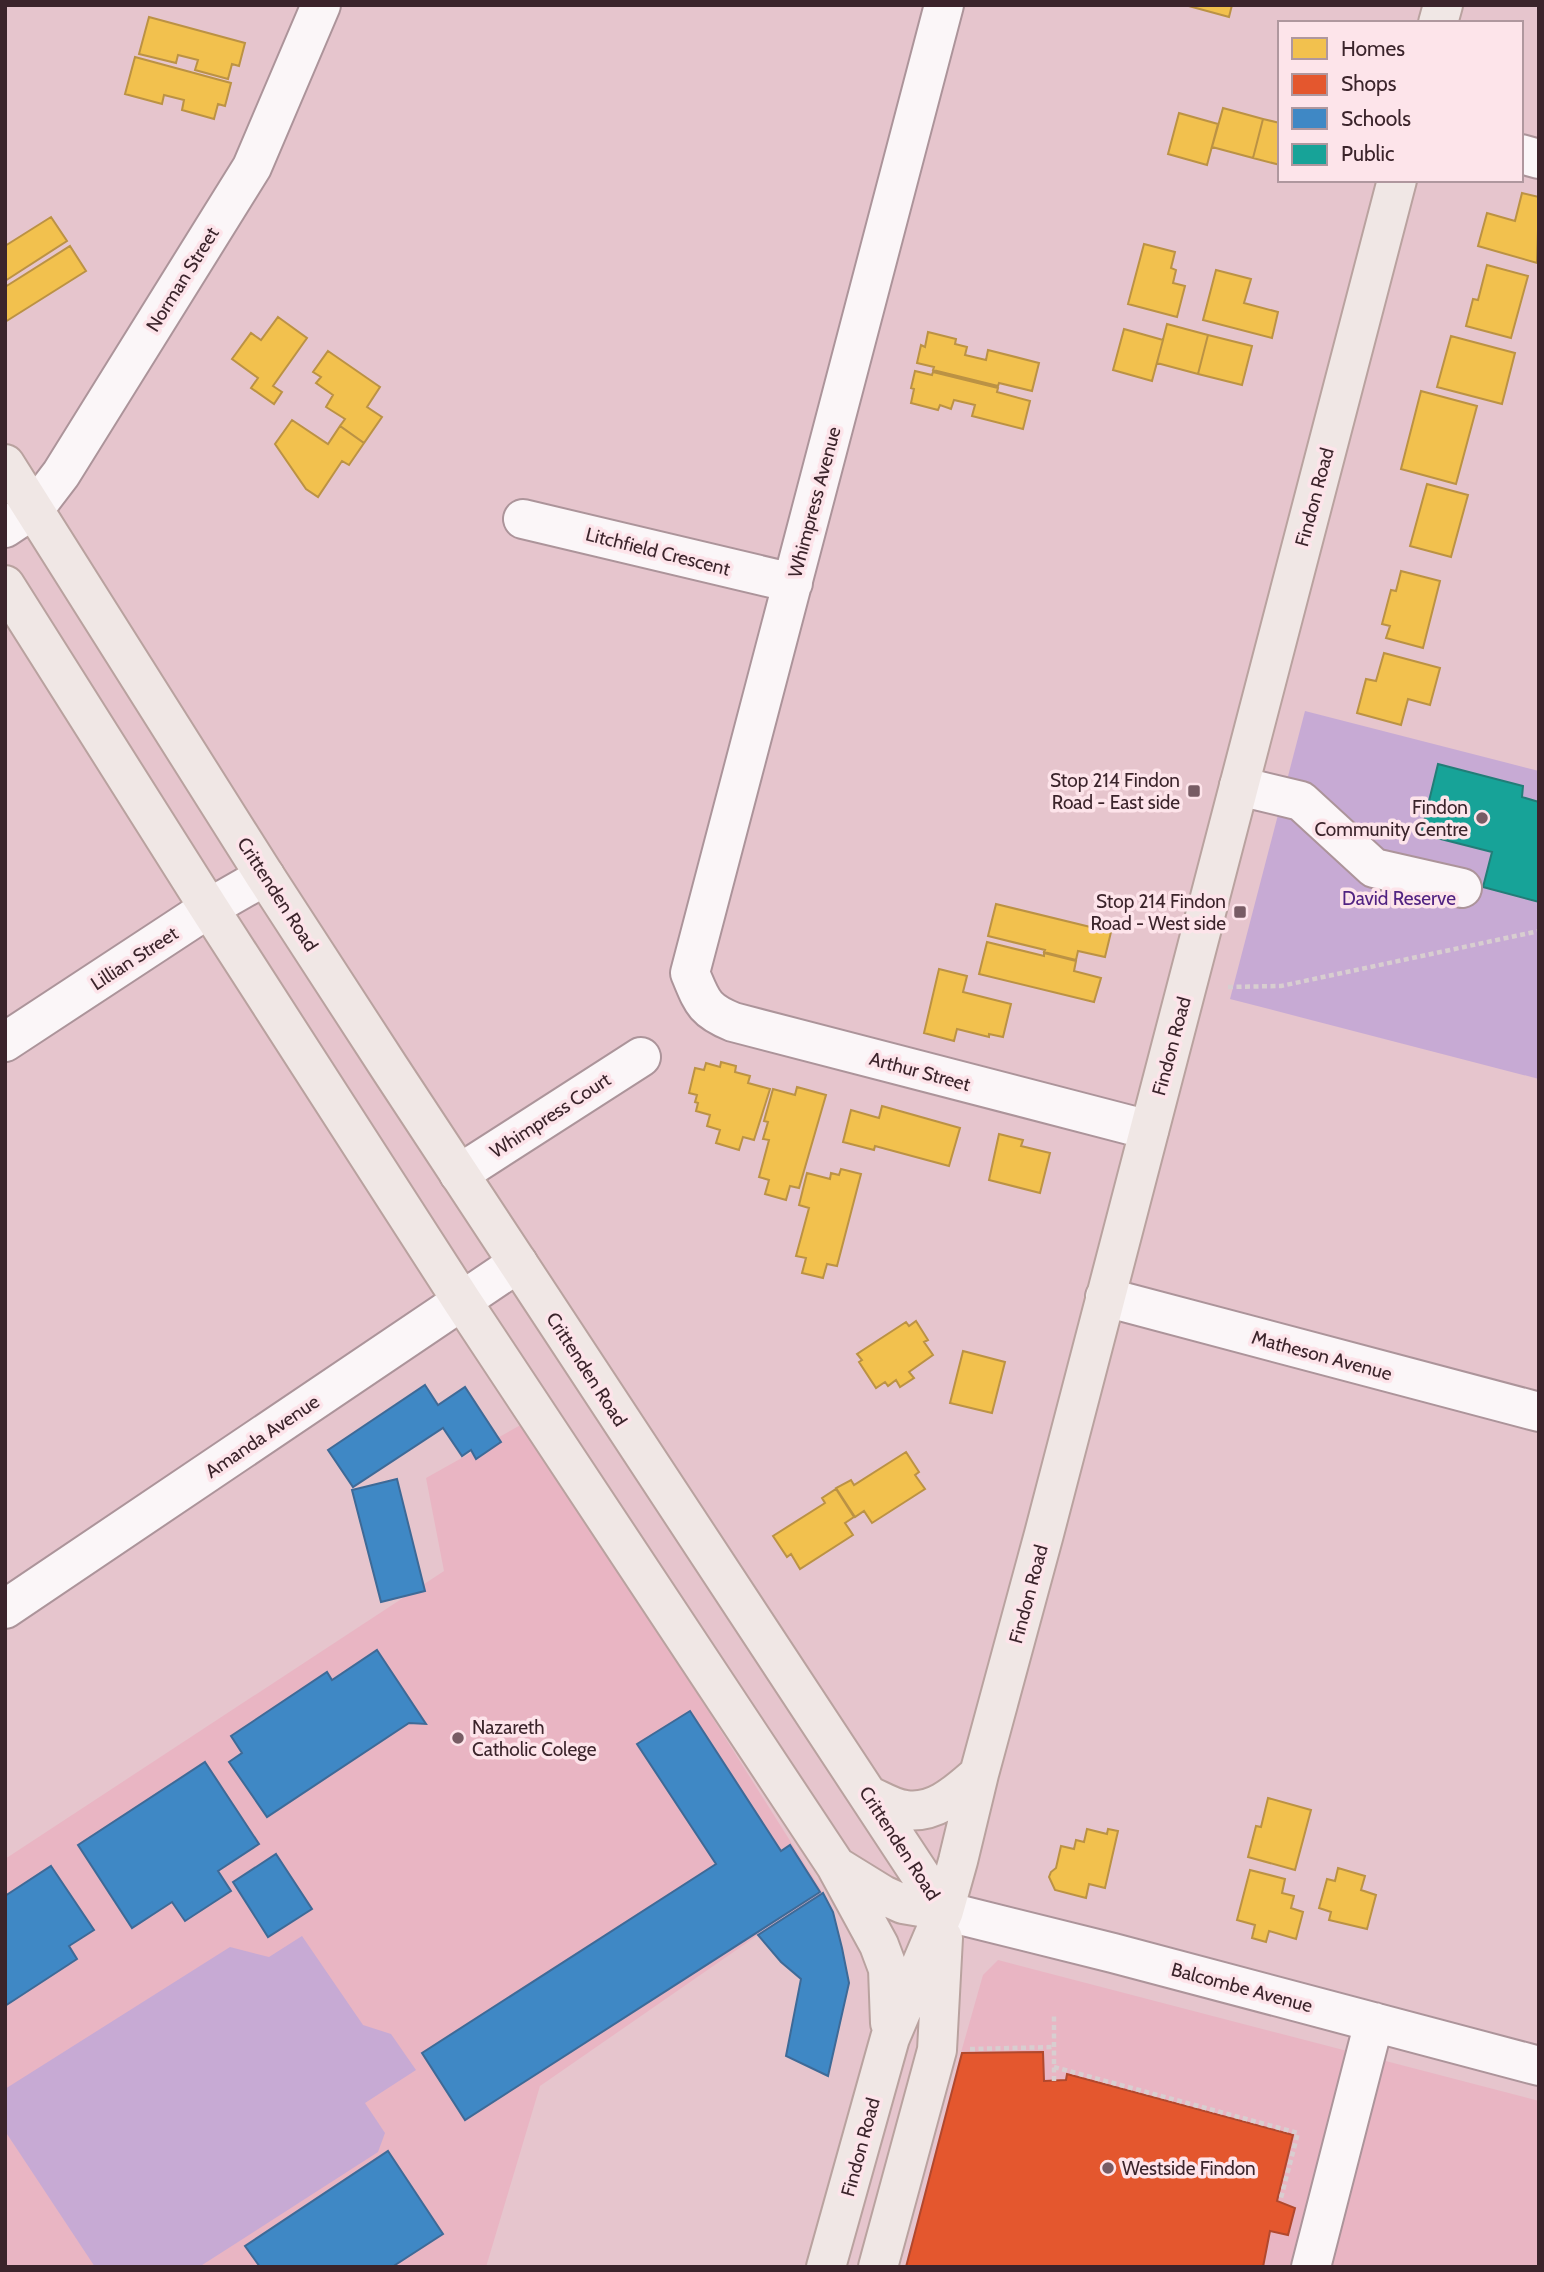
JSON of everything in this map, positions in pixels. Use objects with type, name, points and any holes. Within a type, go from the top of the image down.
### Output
[{"type":"main road","name":"Findon Road","points":[[826,2267],[891,2034],[944,1911],[1396,182]]},
{"type":"main road","name":"Crittenden Road","points":[[5,464],[20,518],[265,876],[669,1496],[944,1911]]},
{"type":"main road","name":"Crittenden Road","points":[[5,585],[462,1301],[836,1866],[903,1904],[944,1911]]},
{"type":"main road","points":[[870,1796],[905,1810],[922,1811],[942,1803],[979,1774]]},
{"type":"main road","points":[[836,1866],[879,1945],[888,1969],[891,2034]]},
{"type":"main road","name":"Findon Road","points":[[878,2267],[937,2050],[944,1911]]},
{"type":"main road","points":[[838,2231],[864,2267]]},
{"type":"street","name":"Norman Street","points":[[20,518],[61,474],[252,167],[321,5]]},
{"type":"street","name":"Whimpress Avenue","points":[[700,998],[690,973],[944,5]]},
{"type":"street","name":"Litchfield Crescent","points":[[523,519],[793,583]]},
{"type":"street","points":[[1239,786],[1301,801],[1374,867],[1462,888]]},
{"type":"street","name":"Lillian Street","points":[[5,1042],[209,908],[265,876]]},
{"type":"street","name":"Arthur Street","points":[[700,998],[713,1014],[733,1022],[1149,1130]]},
{"type":"street","name":"Whimpress Court","points":[[458,1174],[641,1057]]},
{"type":"street","name":"Amanda Avenue","points":[[5,1609],[518,1263]]},
{"type":"street","name":"Matheson Avenue","points":[[1105,1297],[1539,1412]]},
{"type":"street","name":"Balcombe Avenue","points":[[944,1911],[1539,2066]]},
{"type":"street","points":[[1311,2267],[1374,2022]]},
{"type":"path","points":[[1228,987],[1281,986],[1539,931]]},
{"type":"path","points":[[1054,2016],[1054,2081]]},
{"type":"path","points":[[964,2049],[1054,2048]]},
{"type":"path","points":[[1054,2067],[1298,2133],[1281,2198]]},
{"type":"shaded area","name":"Nazareth Catholic Colege","points":[[526,1422],[823,1893],[540,2086],[486,2267],[5,2267],[5,1859],[444,1571],[426,1478]]},
{"type":"shaded area","points":[[998,1960],[1539,2101],[1539,2267],[905,2267],[983,1975]]},
{"type":"green space","name":"David Reserve","points":[[1305,711],[1539,771],[1539,1079],[1230,999]]},
{"type":"green space","points":[[302,1936],[363,2025],[391,2034],[416,2070],[365,2103],[385,2133],[378,2152],[199,2267],[95,2267],[5,2131],[5,2089],[230,1947],[269,1957]]},
{"type":"building: Homes","points":[[1185,5],[1232,5],[1229,17]]},
{"type":"building: Homes","points":[[149,17],[245,43],[239,66],[232,64],[228,79],[195,70],[198,60],[178,55],[176,63],[139,54]]},
{"type":"building: Homes","points":[[135,57],[231,83],[225,106],[218,104],[214,119],[182,110],[184,100],[164,95],[162,104],[125,94]]},
{"type":"building: Homes","points":[[1223,108],[1263,119],[1253,158],[1212,147]]},
{"type":"building: Homes","points":[[1179,113],[1218,124],[1207,165],[1168,154]]},
{"type":"building: Homes","points":[[1263,119],[1278,123],[1278,164],[1253,158]]},
{"type":"building: Homes","points":[[1522,193],[1539,197],[1537,263],[1478,246],[1487,213],[1515,221]]},
{"type":"building: Homes","points":[[51,217],[67,241],[5,281],[5,246]]},
{"type":"building: Homes","points":[[1144,244],[1175,252],[1171,268],[1176,270],[1173,283],[1185,286],[1177,317],[1128,304]]},
{"type":"building: Homes","points":[[70,246],[86,271],[5,322],[5,287]]},
{"type":"building: Homes","points":[[1487,265],[1528,276],[1511,338],[1466,326],[1473,299],[1478,300]]},
{"type":"building: Homes","points":[[1216,270],[1251,279],[1244,303],[1278,312],[1272,338],[1203,320]]},
{"type":"building: Homes","points":[[278,317],[307,338],[273,386],[282,392],[274,404],[251,388],[258,378],[232,359],[251,333],[261,340]]},
{"type":"building: Homes","points":[[1167,324],[1208,335],[1198,374],[1157,363]]},
{"type":"building: Homes","points":[[1124,329],[1163,340],[1152,381],[1113,370]]},
{"type":"building: Homes","points":[[928,332],[956,339],[955,344],[967,347],[965,355],[986,360],[988,350],[1039,363],[1032,391],[999,383],[998,386],[933,370],[934,367],[917,363],[921,345],[925,347]]},
{"type":"building: Homes","points":[[1208,335],[1252,346],[1242,385],[1198,374]]},
{"type":"building: Homes","points":[[1451,336],[1515,353],[1502,404],[1437,387]]},
{"type":"building: Homes","points":[[328,351],[380,387],[367,407],[382,417],[364,443],[340,426],[345,419],[326,407],[333,395],[316,383],[321,377],[313,372]]},
{"type":"building: Homes","points":[[915,371],[932,375],[933,372],[998,388],[997,392],[1030,401],[1023,429],[972,416],[975,405],[954,400],[951,409],[940,405],[938,410],[911,403]]},
{"type":"building: Homes","points":[[1421,391],[1477,406],[1456,484],[1401,469]]},
{"type":"building: Homes","points":[[292,420],[328,444],[340,426],[364,443],[349,465],[342,461],[318,497],[306,489],[275,444]]},
{"type":"building: Homes","points":[[1427,484],[1468,495],[1451,557],[1410,546]]},
{"type":"building: Homes","points":[[1401,571],[1440,581],[1423,648],[1386,638],[1390,626],[1382,624],[1391,590],[1396,591]]},
{"type":"building: Homes","points":[[1384,653],[1440,668],[1430,705],[1408,699],[1401,725],[1357,713],[1366,679],[1376,681]]},
{"type":"building: Homes","points":[[996,904],[1111,932],[1105,957],[1078,951],[1076,960],[988,936]]},
{"type":"building: Homes","points":[[987,942],[1076,961],[1074,971],[1101,978],[1094,1002],[979,974]]},
{"type":"building: Homes","points":[[939,969],[967,976],[963,992],[1011,1004],[1003,1037],[989,1034],[989,1037],[957,1029],[954,1041],[924,1033]]},
{"type":"building: Homes","points":[[721,1062],[736,1066],[735,1072],[750,1076],[748,1083],[770,1089],[754,1140],[743,1137],[739,1150],[716,1143],[720,1130],[707,1126],[710,1115],[696,1111],[697,1095],[689,1093],[695,1068],[704,1070],[706,1063],[720,1067]]},
{"type":"building: Homes","points":[[797,1087],[826,1095],[799,1188],[790,1186],[786,1200],[765,1194],[769,1180],[759,1177],[769,1140],[763,1139],[768,1122],[764,1121],[773,1089],[795,1095]]},
{"type":"building: Homes","points":[[882,1106],[960,1128],[949,1166],[875,1146],[874,1150],[843,1142],[851,1110],[879,1118]]},
{"type":"building: Homes","points":[[999,1134],[1023,1140],[1021,1146],[1050,1153],[1040,1193],[989,1180]]},
{"type":"building: Homes","points":[[841,1169],[861,1174],[837,1266],[827,1264],[823,1278],[802,1273],[806,1258],[796,1256],[809,1208],[799,1205],[807,1173],[830,1179],[831,1173],[839,1175]]},
{"type":"building: Homes","points":[[916,1321],[928,1340],[924,1342],[933,1355],[909,1372],[914,1378],[900,1387],[896,1380],[888,1386],[885,1382],[876,1388],[859,1362],[862,1360],[857,1354],[906,1322],[909,1326]]},
{"type":"building: Homes","points":[[963,1351],[1005,1362],[992,1413],[950,1403]]},
{"type":"building: Homes","points":[[906,1452],[919,1472],[915,1475],[925,1489],[872,1523],[864,1511],[855,1517],[836,1488],[851,1480],[854,1485]]},
{"type":"building: Homes","points":[[836,1489],[854,1517],[845,1523],[853,1535],[800,1569],[791,1554],[787,1557],[773,1536],[825,1503],[822,1498]]},
{"type":"building: Homes","points":[[1268,1798],[1311,1810],[1295,1870],[1248,1857],[1256,1826],[1261,1827]]},
{"type":"building: Homes","points":[[1087,1829],[1107,1834],[1108,1829],[1118,1831],[1105,1888],[1089,1884],[1086,1898],[1055,1890],[1049,1877],[1056,1868],[1061,1846],[1074,1849],[1076,1840],[1084,1842]]},
{"type":"building: Homes","points":[[1338,1868],[1365,1876],[1361,1890],[1376,1895],[1367,1929],[1329,1920],[1331,1912],[1319,1908],[1327,1879],[1335,1881]]},
{"type":"building: Homes","points":[[1250,1870],[1285,1879],[1282,1893],[1294,1896],[1291,1908],[1303,1912],[1296,1939],[1269,1931],[1266,1942],[1252,1938],[1255,1925],[1237,1920]]},
{"type":"building: Shops","name":"Westside Findon","points":[[1043,2052],[1044,2081],[1066,2080],[1067,2074],[1293,2135],[1277,2201],[1295,2208],[1288,2235],[1270,2231],[1263,2267],[906,2267],[962,2053]]},
{"type":"building: Schools","points":[[425,1385],[438,1405],[465,1387],[501,1442],[476,1459],[471,1450],[462,1456],[443,1428],[353,1487],[328,1450]]},
{"type":"building: Schools","points":[[397,1479],[425,1591],[381,1602],[352,1490]]},
{"type":"building: Schools","points":[[377,1650],[426,1724],[409,1723],[267,1817],[229,1762],[242,1753],[231,1736],[327,1672],[332,1680]]},
{"type":"building: Schools","points":[[690,1711],[781,1851],[790,1845],[820,1892],[465,2120],[422,2053],[716,1864],[637,1744]]},
{"type":"building: Schools","points":[[205,1762],[259,1844],[218,1871],[231,1891],[185,1921],[172,1902],[132,1928],[78,1845]]},
{"type":"building: Schools","points":[[276,1854],[312,1909],[268,1937],[233,1882]]},
{"type":"building: Schools","points":[[51,1866],[94,1930],[69,1946],[77,1959],[5,2006],[5,1896]]},
{"type":"building: Schools","points":[[823,1893],[833,1912],[849,1983],[828,2076],[786,2056],[801,1979],[781,1962],[758,1935]]},
{"type":"building: Schools","points":[[388,2151],[443,2234],[392,2267],[260,2267],[245,2246]]},
{"type":"building: Public","name":"Findon Community Centre","points":[[1438,764],[1523,786],[1522,797],[1539,802],[1539,902],[1483,887],[1492,852],[1421,834]]},
{"type":"place","name":"Stop 214 Findon Road - East side","points":[[1194,791]]},
{"type":"place","name":"Findon Community Centre","points":[[1482,818]]},
{"type":"place","name":"Stop 214 Findon Road - West side","points":[[1240,912]]},
{"type":"place","name":"Nazareth Catholic Colege","points":[[458,1738]]},
{"type":"place","name":"Westside Findon","points":[[1108,2168]]}]
